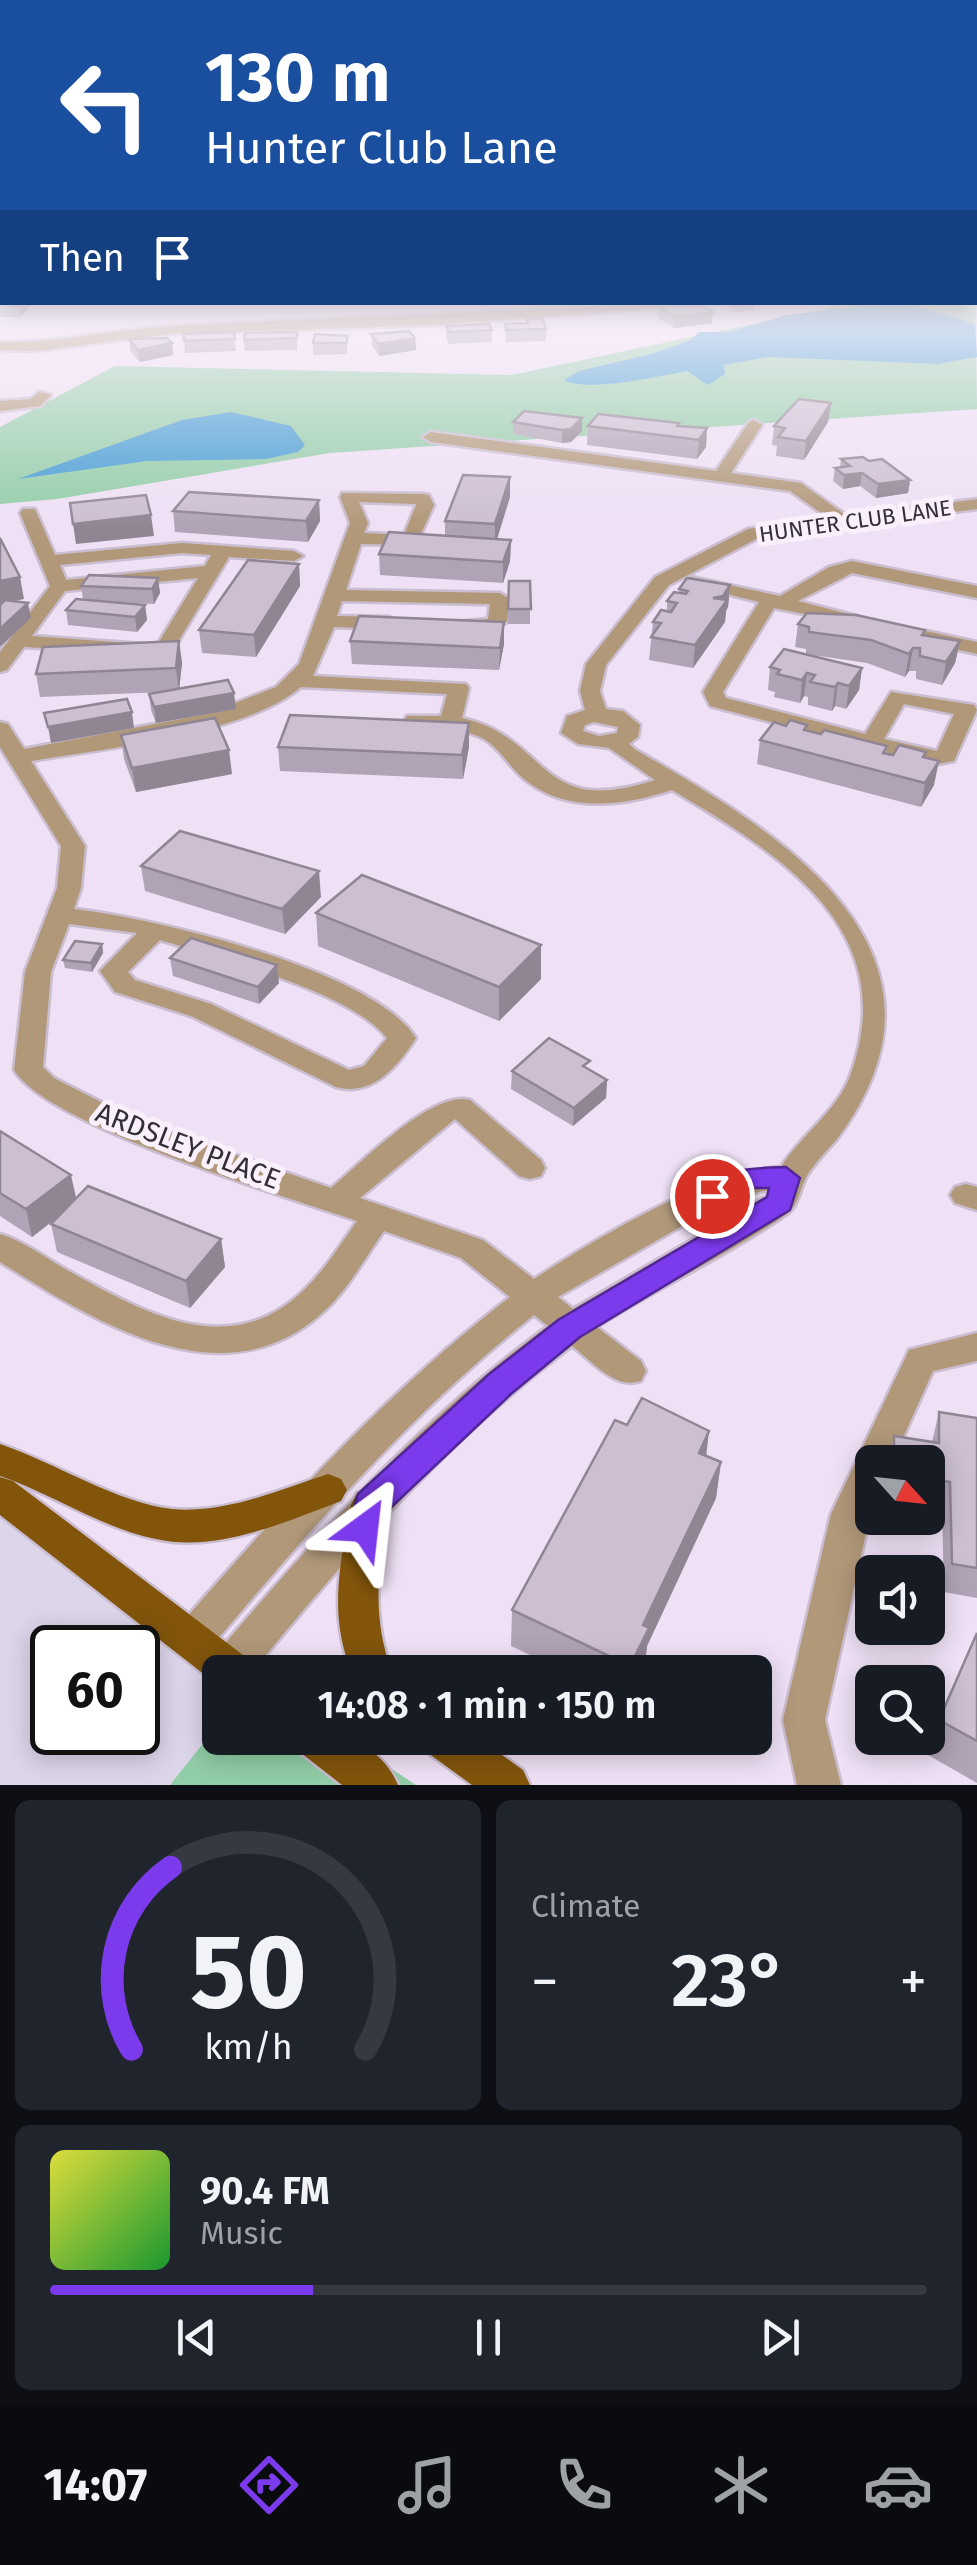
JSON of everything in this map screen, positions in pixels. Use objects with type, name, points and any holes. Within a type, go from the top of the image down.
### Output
[{"type":"main road","points":[[0,1460],[38,1472],[157,1523],[226,1522],[328,1490]]},
{"type":"main road","points":[[0,1493],[211,1655]]},
{"type":"main road","points":[[362,1655],[357,1590],[370,1505]]},
{"type":"main road","points":[[338,1755],[376,1785]]},
{"type":"main road","points":[[467,1755],[508,1785]]},
{"type":"street","points":[[0,406],[35,403],[44,395]]},
{"type":"street","points":[[721,476],[754,425]]},
{"type":"street","points":[[431,437],[801,488],[841,518]]},
{"type":"street","name":"HUNTER CLUB LANE","points":[[665,777],[615,742],[586,742],[572,733],[575,721],[597,715],[590,691],[596,664],[614,635],[662,580],[754,533],[841,518],[977,504]]},
{"type":"street","points":[[29,513],[59,586]]},
{"type":"street","points":[[18,757],[274,710],[304,674],[354,538]]},
{"type":"street","points":[[48,560],[182,548],[294,556]]},
{"type":"street","points":[[19,641],[163,651],[223,551]]},
{"type":"street","points":[[870,742],[717,702],[713,692],[774,602],[852,567],[977,592]]},
{"type":"street","points":[[0,666],[59,586],[211,571]]},
{"type":"street","points":[[674,574],[870,625]]},
{"type":"street","points":[[332,595],[500,599],[497,622],[485,627],[449,626]]},
{"type":"street","points":[[44,606],[78,608]]},
{"type":"street","points":[[323,621],[413,624]]},
{"type":"street","points":[[906,633],[977,648]]},
{"type":"street","points":[[296,682],[458,688],[450,722]]},
{"type":"street","points":[[244,1655],[370,1505],[500,1384],[569,1329],[780,1202],[786,1178],[828,1131],[864,1077],[877,1012],[874,979],[840,904],[807,866],[767,836],[665,777],[634,796],[576,796],[548,784],[494,736],[450,722],[394,720]]},
{"type":"street","name":"ARDSLEY PLACE","points":[[0,729],[73,846],[74,870],[38,972],[28,1070],[44,1084],[131,1130],[472,1249],[569,1329],[628,1371]]},
{"type":"street","points":[[57,915],[132,923],[155,930],[298,976],[389,1018],[402,1038],[374,1073],[346,1080],[201,1010],[125,986],[113,971],[155,930]]},
{"type":"street","points":[[334,1202],[442,1114],[460,1107],[530,1168]]},
{"type":"street","points":[[192,1640],[284,1533],[419,1397],[532,1298],[614,1248],[744,1178],[786,1178]]},
{"type":"street","points":[[0,1246],[100,1308],[202,1339],[236,1342],[258,1336],[308,1306],[378,1216]]},
{"type":"street","points":[[882,1445],[921,1360],[977,1347]]},
{"type":"street","points":[[819,1785],[804,1720],[855,1503]]},
{"type":"shaded area","points":[[0,1488],[226,1655],[202,1655],[202,1745],[170,1785],[0,1785]]},
{"type":"green space","points":[[576,361],[976,361],[977,409],[330,453],[57,499],[0,504],[0,427],[115,366],[512,375]]},
{"type":"green space","points":[[202,1745],[202,1755],[371,1755],[416,1785],[170,1785]]},
{"type":"water","points":[[620,361],[744,361],[724,365],[725,374],[708,385],[687,371],[606,384],[564,380],[579,371]]},
{"type":"water","points":[[872,361],[953,361],[938,364]]},
{"type":"water","points":[[231,412],[291,426],[305,445],[298,452],[266,459],[147,461],[18,479],[182,420]]},
{"type":"building","points":[[799,399],[831,403],[806,441],[778,437],[785,428],[774,426]]},
{"type":"building","points":[[524,411],[582,418],[571,429],[562,430],[513,422]]},
{"type":"building","points":[[598,414],[707,428],[699,440],[588,426]]},
{"type":"building","points":[[863,457],[869,461],[882,459],[910,480],[878,484],[862,473],[844,475],[835,468],[850,466],[841,459]]},
{"type":"building","points":[[463,475],[510,477],[495,524],[445,521]]},
{"type":"building","points":[[189,492],[319,500],[306,521],[173,511]]},
{"type":"building","points":[[146,495],[151,515],[73,524],[70,503]]},
{"type":"building","points":[[389,532],[511,540],[503,562],[379,554]]},
{"type":"building","points":[[0,538],[20,577],[0,581]]},
{"type":"building","points":[[248,560],[299,564],[254,635],[199,630]]},
{"type":"building","points":[[89,575],[158,578],[152,589],[81,586]]},
{"type":"building","points":[[687,578],[730,585],[723,596],[713,598],[727,600],[695,645],[651,637],[661,623],[653,622],[661,610],[671,612],[677,603],[667,601],[674,592],[688,591],[679,589]]},
{"type":"building","points":[[509,581],[530,581],[531,609],[508,609]]},
{"type":"building","points":[[76,599],[145,605],[135,617],[66,610]]},
{"type":"building","points":[[5,600],[28,603],[0,629],[0,605]]},
{"type":"building","points":[[807,613],[856,615],[925,630],[922,635],[960,641],[946,662],[920,656],[920,648],[913,648],[909,654],[871,640],[809,632],[809,627],[798,624]]},
{"type":"building","points":[[359,616],[504,622],[500,648],[350,641]]},
{"type":"building","points":[[179,641],[176,668],[36,674],[43,647]]},
{"type":"building","points":[[784,649],[862,668],[849,686],[838,683],[835,687],[810,682],[815,675],[807,673],[802,680],[777,674],[780,670],[770,667]]},
{"type":"building","points":[[228,680],[234,693],[154,707],[149,694]]},
{"type":"building","points":[[127,699],[132,712],[48,727],[44,713]]},
{"type":"building","points":[[290,715],[469,723],[462,755],[278,747]]},
{"type":"building","points":[[215,718],[229,750],[132,768],[121,735]]},
{"type":"building","points":[[790,720],[807,725],[804,730],[821,734],[824,730],[887,746],[883,753],[893,755],[899,745],[926,752],[923,757],[939,761],[925,783],[760,740],[774,722],[786,726]]},
{"type":"building","points":[[180,831],[319,871],[282,909],[141,866]]},
{"type":"building","points":[[362,875],[541,945],[499,987],[316,913]]},
{"type":"building","points":[[191,938],[277,965],[258,987],[170,958]]},
{"type":"building","points":[[75,941],[102,944],[91,963],[63,960]]},
{"type":"building","points":[[549,1038],[590,1061],[583,1066],[607,1080],[574,1108],[512,1071]]},
{"type":"building","points":[[0,1131],[71,1175],[26,1209],[0,1193]]},
{"type":"building","points":[[88,1186],[221,1239],[186,1281],[51,1224]]},
{"type":"building","points":[[642,1398],[709,1431],[699,1453],[721,1462],[643,1625],[649,1628],[636,1655],[607,1655],[512,1610],[615,1420],[627,1425]]},
{"type":"building","points":[[939,1412],[977,1418],[977,1568],[952,1564],[945,1445],[894,1445],[894,1436],[939,1443]]},
{"type":"building","points":[[977,1633],[977,1741],[945,1723],[945,1706]]},
{"type":"route","points":[[365,1528],[370,1505],[500,1384],[569,1329],[780,1202],[786,1178],[744,1178],[712,1196]]}]
